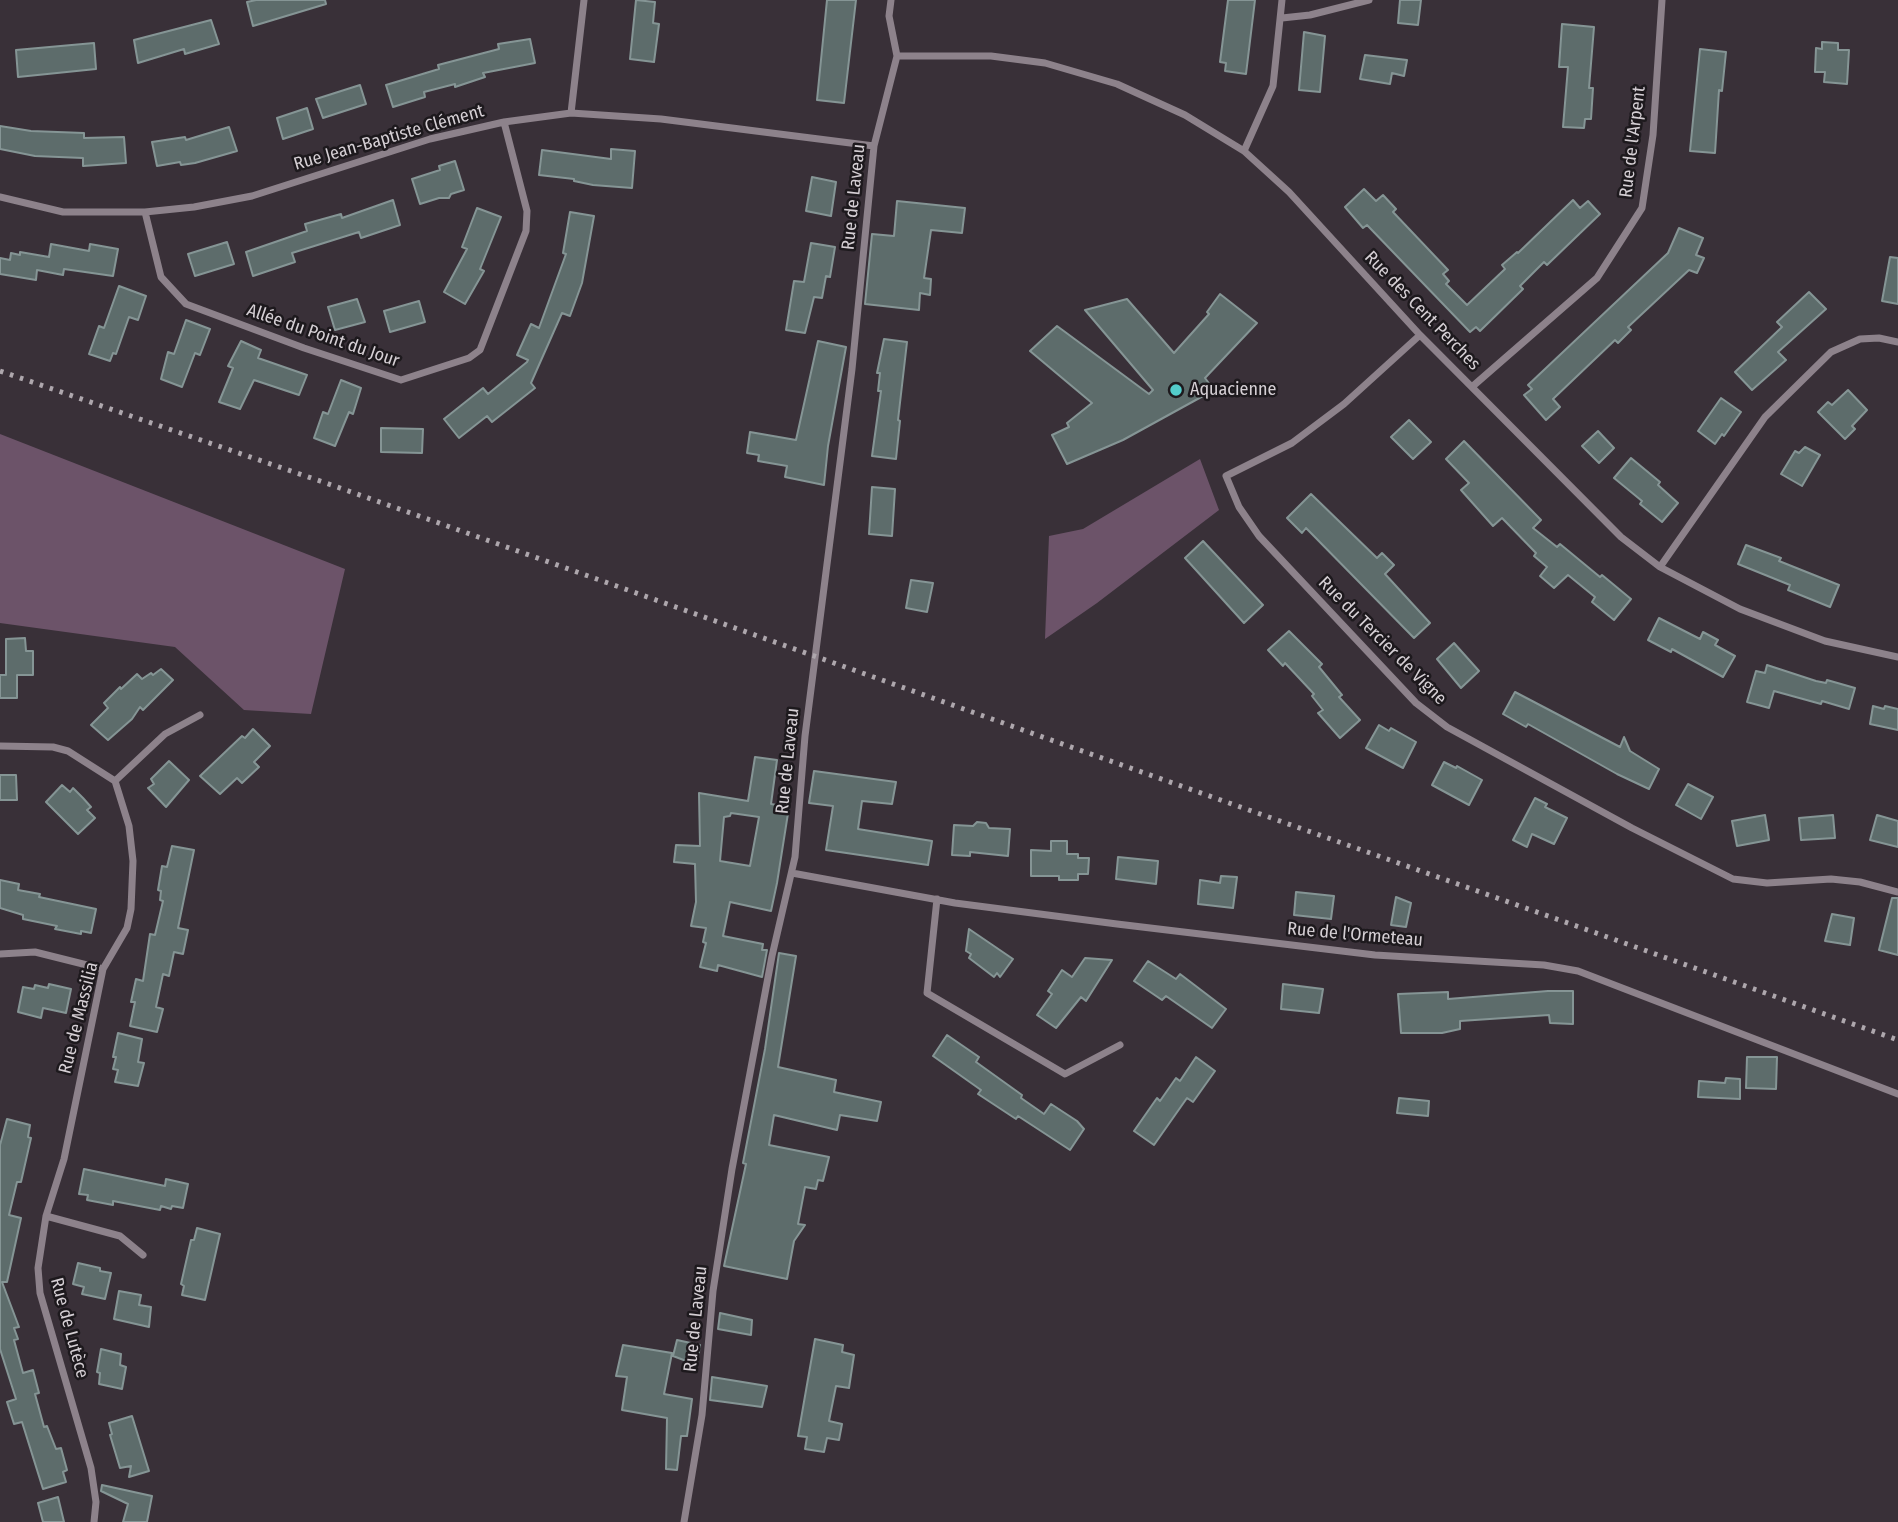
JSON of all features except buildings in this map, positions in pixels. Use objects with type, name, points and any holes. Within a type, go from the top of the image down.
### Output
[{"type":"street","points":[[571,113],[584,0]]},
{"type":"street","name":"Rue de Laveau","points":[[684,1522],[702,1415],[713,1291],[732,1169],[772,957],[792,873],[805,737],[852,369],[874,146],[897,56],[889,16],[891,0]]},
{"type":"street","points":[[1244,151],[1273,86],[1282,0]]},
{"type":"street","points":[[1282,18],[1310,15],[1369,0]]},
{"type":"street","name":"Rue de l'Arpent","points":[[1473,386],[1597,278],[1642,208],[1653,135],[1662,0]]},
{"type":"street","name":"Rue des Cent Perches","points":[[897,56],[991,56],[1045,63],[1117,84],[1185,115],[1244,151],[1289,192],[1420,335],[1473,386],[1545,463],[1621,537],[1660,567],[1740,609],[1776,623],[1825,641],[1898,657]]},
{"type":"street","name":"Rue Jean-Baptiste Clément","points":[[0,197],[63,212],[145,212],[194,207],[252,196],[430,139],[504,121],[571,113],[661,119],[874,146]]},
{"type":"street","name":"Allée du Point du Jour","points":[[145,212],[160,277],[186,304],[304,348],[401,380],[469,358],[480,350],[526,231],[527,211],[504,121]]},
{"type":"street","name":"Rue du Tercier de Vigne","points":[[1420,335],[1344,404],[1292,443],[1226,476],[1239,507],[1259,536],[1416,703],[1447,727],[1632,828],[1733,879],[1767,884],[1830,879],[1860,882],[1898,892]]},
{"type":"street","points":[[1660,567],[1765,417],[1831,352],[1860,339],[1879,338],[1898,342]]},
{"type":"street","points":[[0,746],[54,747],[68,751],[115,781],[165,734],[200,715]]},
{"type":"street","name":"Rue de Massilia","points":[[76,1100],[103,969],[127,928],[134,885],[130,826],[115,781]]},
{"type":"street","name":"Rue de l'Ormeteau","points":[[792,873],[937,899],[1117,924],[1375,955],[1544,965],[1578,971],[1898,1094]]},
{"type":"street","points":[[937,899],[927,993],[1065,1074],[1119,1045]]},
{"type":"street","points":[[0,954],[35,952],[103,969]]},
{"type":"street","name":"Rue de Lutèce","points":[[76,1100],[64,1159],[46,1216],[37,1268],[40,1293],[91,1468],[96,1502],[94,1522]]},
{"type":"street","points":[[46,1216],[120,1236],[144,1255]]},
{"type":"shaded area","points":[[0,434],[345,569],[311,714],[244,710],[175,647],[0,623]]},
{"type":"shaded area","points":[[1200,459],[1219,510],[1045,639],[1049,536],[1083,529]]},
{"type":"railway","points":[[0,371],[323,482],[1898,1040]]},
{"type":"place","name":"Aquacienne","points":[[1176,390]]}]
